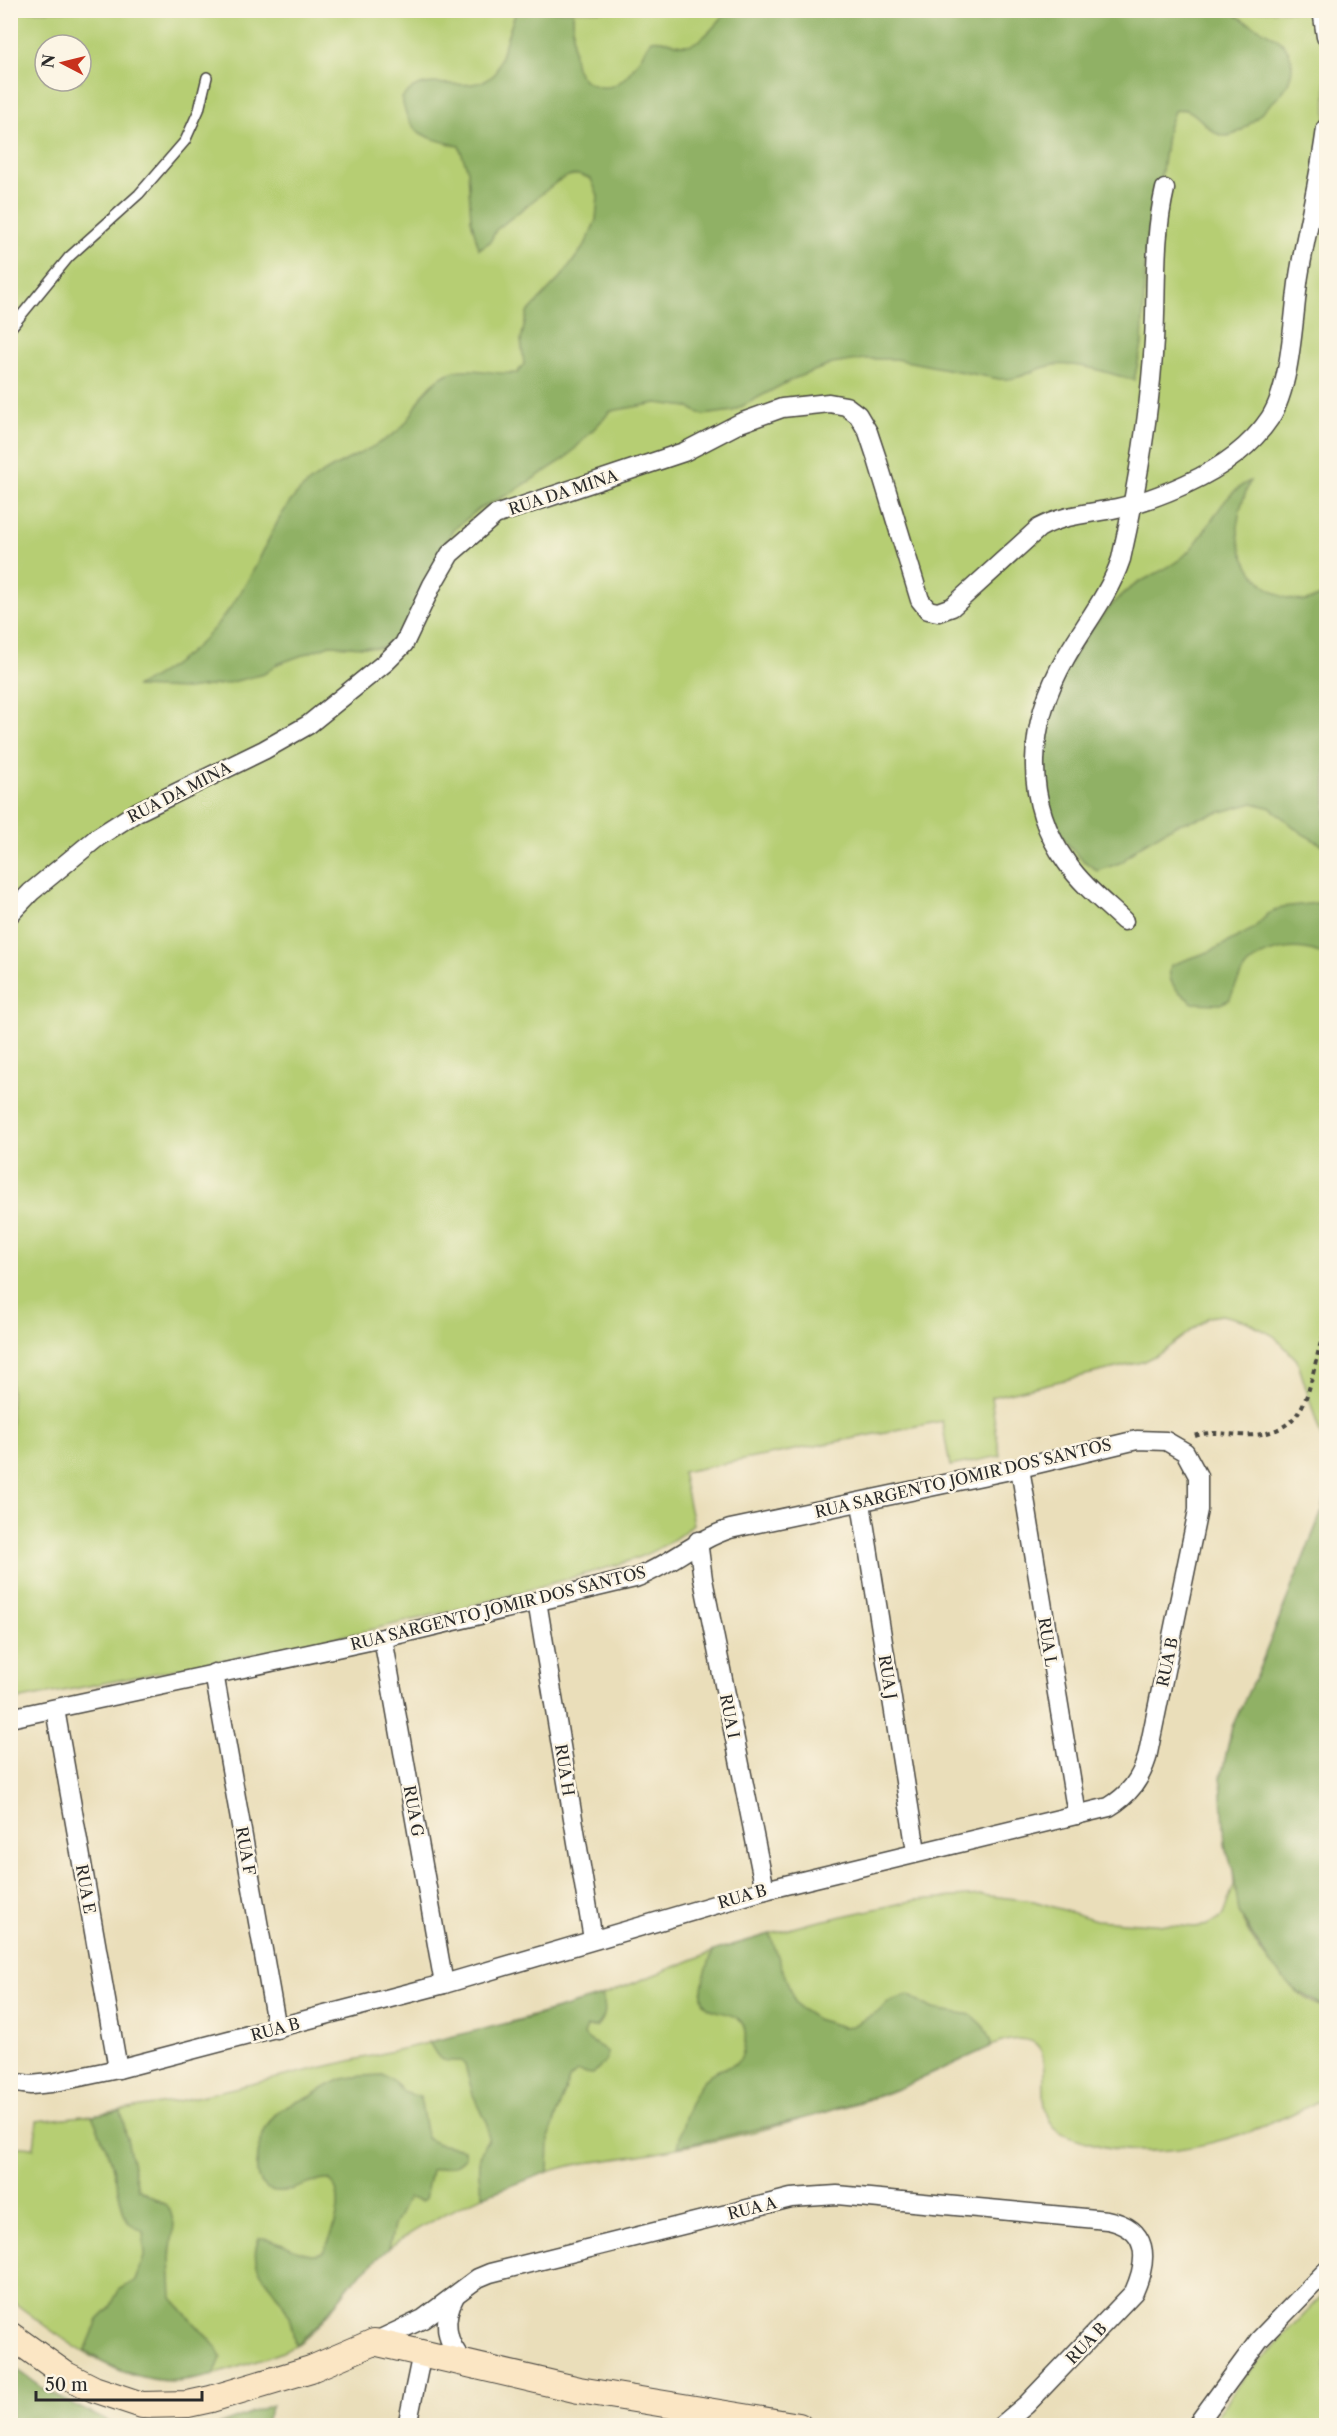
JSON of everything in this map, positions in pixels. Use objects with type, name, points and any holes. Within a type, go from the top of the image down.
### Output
[{"type":"street","points":[[1322,10],[1326,37]]},
{"type":"street","points":[[1130,505],[1158,496],[1215,470],[1241,451],[1271,417],[1290,354],[1299,276],[1326,128]]},
{"type":"street","points":[[1124,921],[1082,881],[1051,838],[1037,797],[1033,764],[1039,722],[1054,680],[1113,581],[1127,532],[1150,383],[1154,340],[1156,238],[1165,189]]},
{"type":"street","name":"RUA DA MINA","points":[[10,914],[31,892],[98,837],[137,812],[264,750],[308,725],[386,662],[404,644],[432,585],[450,554],[495,515],[684,452],[740,423],[782,408],[829,403],[846,406],[858,415],[868,432],[920,600],[928,610],[938,612],[952,607],[1046,524],[1068,515],[1130,505]]},
{"type":"street","name":"RUA SARGENTO JOMIR DOS SANTOS","points":[[10,1718],[383,1638],[649,1573],[698,1541],[730,1529],[1020,1468],[1126,1441],[1158,1439],[1179,1448]]},
{"type":"street","name":"RUA B","points":[[10,2082],[31,2085],[51,2083],[118,2069],[444,1984],[765,1890],[916,1851],[1109,1807],[1125,1795],[1137,1781],[1147,1758],[1198,1510],[1198,1476],[1179,1448]]},
{"type":"street","name":"RUA L","points":[[1020,1468],[1077,1815]]},
{"type":"street","name":"RUA J","points":[[861,1503],[916,1851]]},
{"type":"street","name":"RUA I","points":[[698,1541],[703,1579],[765,1890]]},
{"type":"street","name":"RUA H","points":[[537,1600],[593,1939]]},
{"type":"street","name":"RUA G","points":[[383,1638],[444,1984]]},
{"type":"street","name":"RUA F","points":[[214,1673],[277,2029]]},
{"type":"street","name":"RUA E","points":[[55,1709],[118,2069]]},
{"type":"street","name":"RUA A","points":[[374,2342],[423,2319],[478,2278],[504,2269],[791,2198],[837,2195],[1107,2220],[1132,2229],[1143,2246]]},
{"type":"street","name":"RUA B","points":[[1001,2426],[1026,2404],[1127,2301],[1134,2292],[1142,2271],[1143,2246]]},
{"type":"street","points":[[1196,2426],[1259,2340],[1326,2271]]},
{"type":"street","points":[[456,2294],[448,2312],[446,2329],[453,2349],[464,2362]]},
{"type":"street","points":[[10,2335],[66,2375],[94,2389],[142,2405],[164,2406],[212,2399],[311,2369],[374,2342],[579,2390],[799,2426]]},
{"type":"street","points":[[407,2426],[423,2353]]},
{"type":"lane","points":[[10,330],[69,257],[139,194],[185,141],[199,110],[207,77]]},
{"type":"path","points":[[1179,1448],[1201,1434],[1220,1432],[1252,1435],[1287,1426],[1308,1394],[1326,1329]]},
{"type":"green space","points":[[11,11],[1326,11],[1326,1452],[1297,1360],[1274,1336],[1246,1321],[1222,1315],[1209,1317],[1162,1352],[1142,1362],[991,1397],[1000,1456],[950,1466],[942,1421],[682,1472],[693,1524],[678,1536],[645,1555],[608,1568],[418,1619],[215,1662],[11,1701]]},
{"type":"green space","points":[[516,11],[573,11],[574,60],[577,70],[586,81],[602,87],[620,82],[634,67],[651,40],[679,45],[696,42],[728,11],[1232,11],[1282,43],[1288,50],[1292,65],[1289,80],[1281,94],[1237,133],[1227,136],[1219,134],[1191,112],[1183,109],[1174,111],[1168,128],[1162,171],[1146,244],[1142,345],[1134,380],[1092,368],[1070,365],[1049,366],[1019,377],[999,379],[895,359],[865,359],[832,364],[793,379],[733,411],[703,415],[688,407],[657,403],[611,411],[566,458],[511,493],[479,509],[453,530],[399,641],[380,648],[330,645],[278,664],[264,674],[224,684],[187,689],[135,687],[172,666],[203,640],[217,624],[242,590],[282,513],[306,485],[399,430],[407,422],[425,392],[447,374],[468,370],[517,373],[524,364],[521,340],[527,313],[562,276],[585,245],[596,220],[598,196],[591,179],[574,175],[558,181],[496,230],[490,242],[479,249],[471,220],[468,171],[459,146],[428,137],[414,128],[405,111],[402,98],[422,84],[471,84],[483,81],[495,74]]},
{"type":"green space","points":[[1250,481],[1240,508],[1238,525],[1243,553],[1256,577],[1266,587],[1291,599],[1307,601],[1326,593],[1326,847],[1301,833],[1271,808],[1253,803],[1175,825],[1139,846],[1122,862],[1098,871],[1081,858],[1062,836],[1050,807],[1044,778],[1043,749],[1056,692],[1069,664],[1103,615],[1130,588],[1185,555],[1194,546],[1222,505],[1239,488]]},
{"type":"green space","points":[[1326,902],[1326,957],[1307,949],[1295,948],[1261,956],[1244,970],[1229,1000],[1220,1004],[1193,1003],[1172,983],[1171,965],[1211,951],[1253,929],[1268,914],[1282,907]]},
{"type":"green space","points":[[1326,1492],[1326,2008],[1290,1985],[1271,1964],[1242,1920],[1276,1972],[1287,1983],[1299,1993],[1326,2009],[1326,2097],[1271,2123],[1210,2143],[1179,2149],[1148,2151],[1117,2149],[1076,2139],[1059,2131],[1049,2119],[1045,2104],[1043,2058],[1038,2046],[1028,2040],[1005,2041],[872,2099],[724,2139],[549,2171],[495,2191],[439,2217],[390,2247],[361,2272],[323,2320],[300,2343],[268,2358],[186,2381],[155,2381],[111,2367],[68,2342],[11,2300],[10,2146],[34,2148],[37,2121],[178,2101],[479,2031],[593,1999],[725,1947],[807,1924],[916,1900],[981,1895],[1034,1901],[1096,1920],[1194,1927],[1209,1925],[1223,1915],[1234,1885],[1233,1870],[1226,1845],[1221,1778],[1232,1727],[1259,1669],[1323,1509]]},
{"type":"green space","points":[[1326,1492],[1326,2008],[1290,1986],[1271,1964],[1239,1913],[1233,1870],[1225,1845],[1221,1778],[1232,1727],[1259,1669],[1323,1509]]},
{"type":"green space","points":[[770,1934],[793,1998],[799,2008],[816,2019],[843,2027],[852,2026],[878,2012],[889,2002],[908,1995],[933,2009],[972,2015],[983,2025],[991,2042],[990,2047],[900,2088],[813,2116],[678,2147],[687,2111],[700,2086],[711,2074],[735,2064],[740,2059],[745,2041],[745,2029],[736,2017],[707,2007],[703,2001],[703,1983],[713,1951]]},
{"type":"green space","points":[[601,1996],[605,2009],[604,2017],[596,2027],[587,2027],[584,2034],[607,2052],[607,2059],[593,2074],[577,2072],[569,2079],[549,2138],[548,2172],[484,2196],[479,2167],[481,2152],[488,2139],[487,2122],[473,2095],[465,2065],[461,2061],[441,2059],[429,2042],[525,2019]]},
{"type":"green space","points":[[382,2075],[393,2080],[403,2092],[420,2097],[427,2138],[438,2144],[464,2149],[465,2157],[454,2165],[431,2170],[425,2199],[421,2201],[408,2198],[394,2226],[389,2248],[351,2283],[317,2326],[295,2345],[287,2312],[259,2269],[256,2250],[259,2238],[275,2241],[308,2253],[323,2252],[337,2216],[337,2196],[335,2187],[329,2180],[286,2191],[271,2190],[264,2186],[259,2180],[257,2168],[262,2138],[269,2122],[288,2105],[346,2078]]},
{"type":"green space","points":[[121,2111],[138,2189],[166,2205],[174,2224],[170,2258],[172,2298],[216,2347],[221,2358],[214,2375],[179,2381],[147,2378],[116,2368],[85,2351],[98,2320],[109,2309],[119,2290],[136,2280],[145,2254],[143,2232],[128,2222],[124,2214],[111,2160],[92,2115]]},
{"type":"green space","points":[[1326,2292],[1326,2425],[1210,2425],[1245,2376]]},
{"type":"green space","points":[[11,2365],[50,2393],[115,2425],[11,2425]]},
{"type":"green space","points":[[272,2405],[265,2425],[218,2425]]}]
